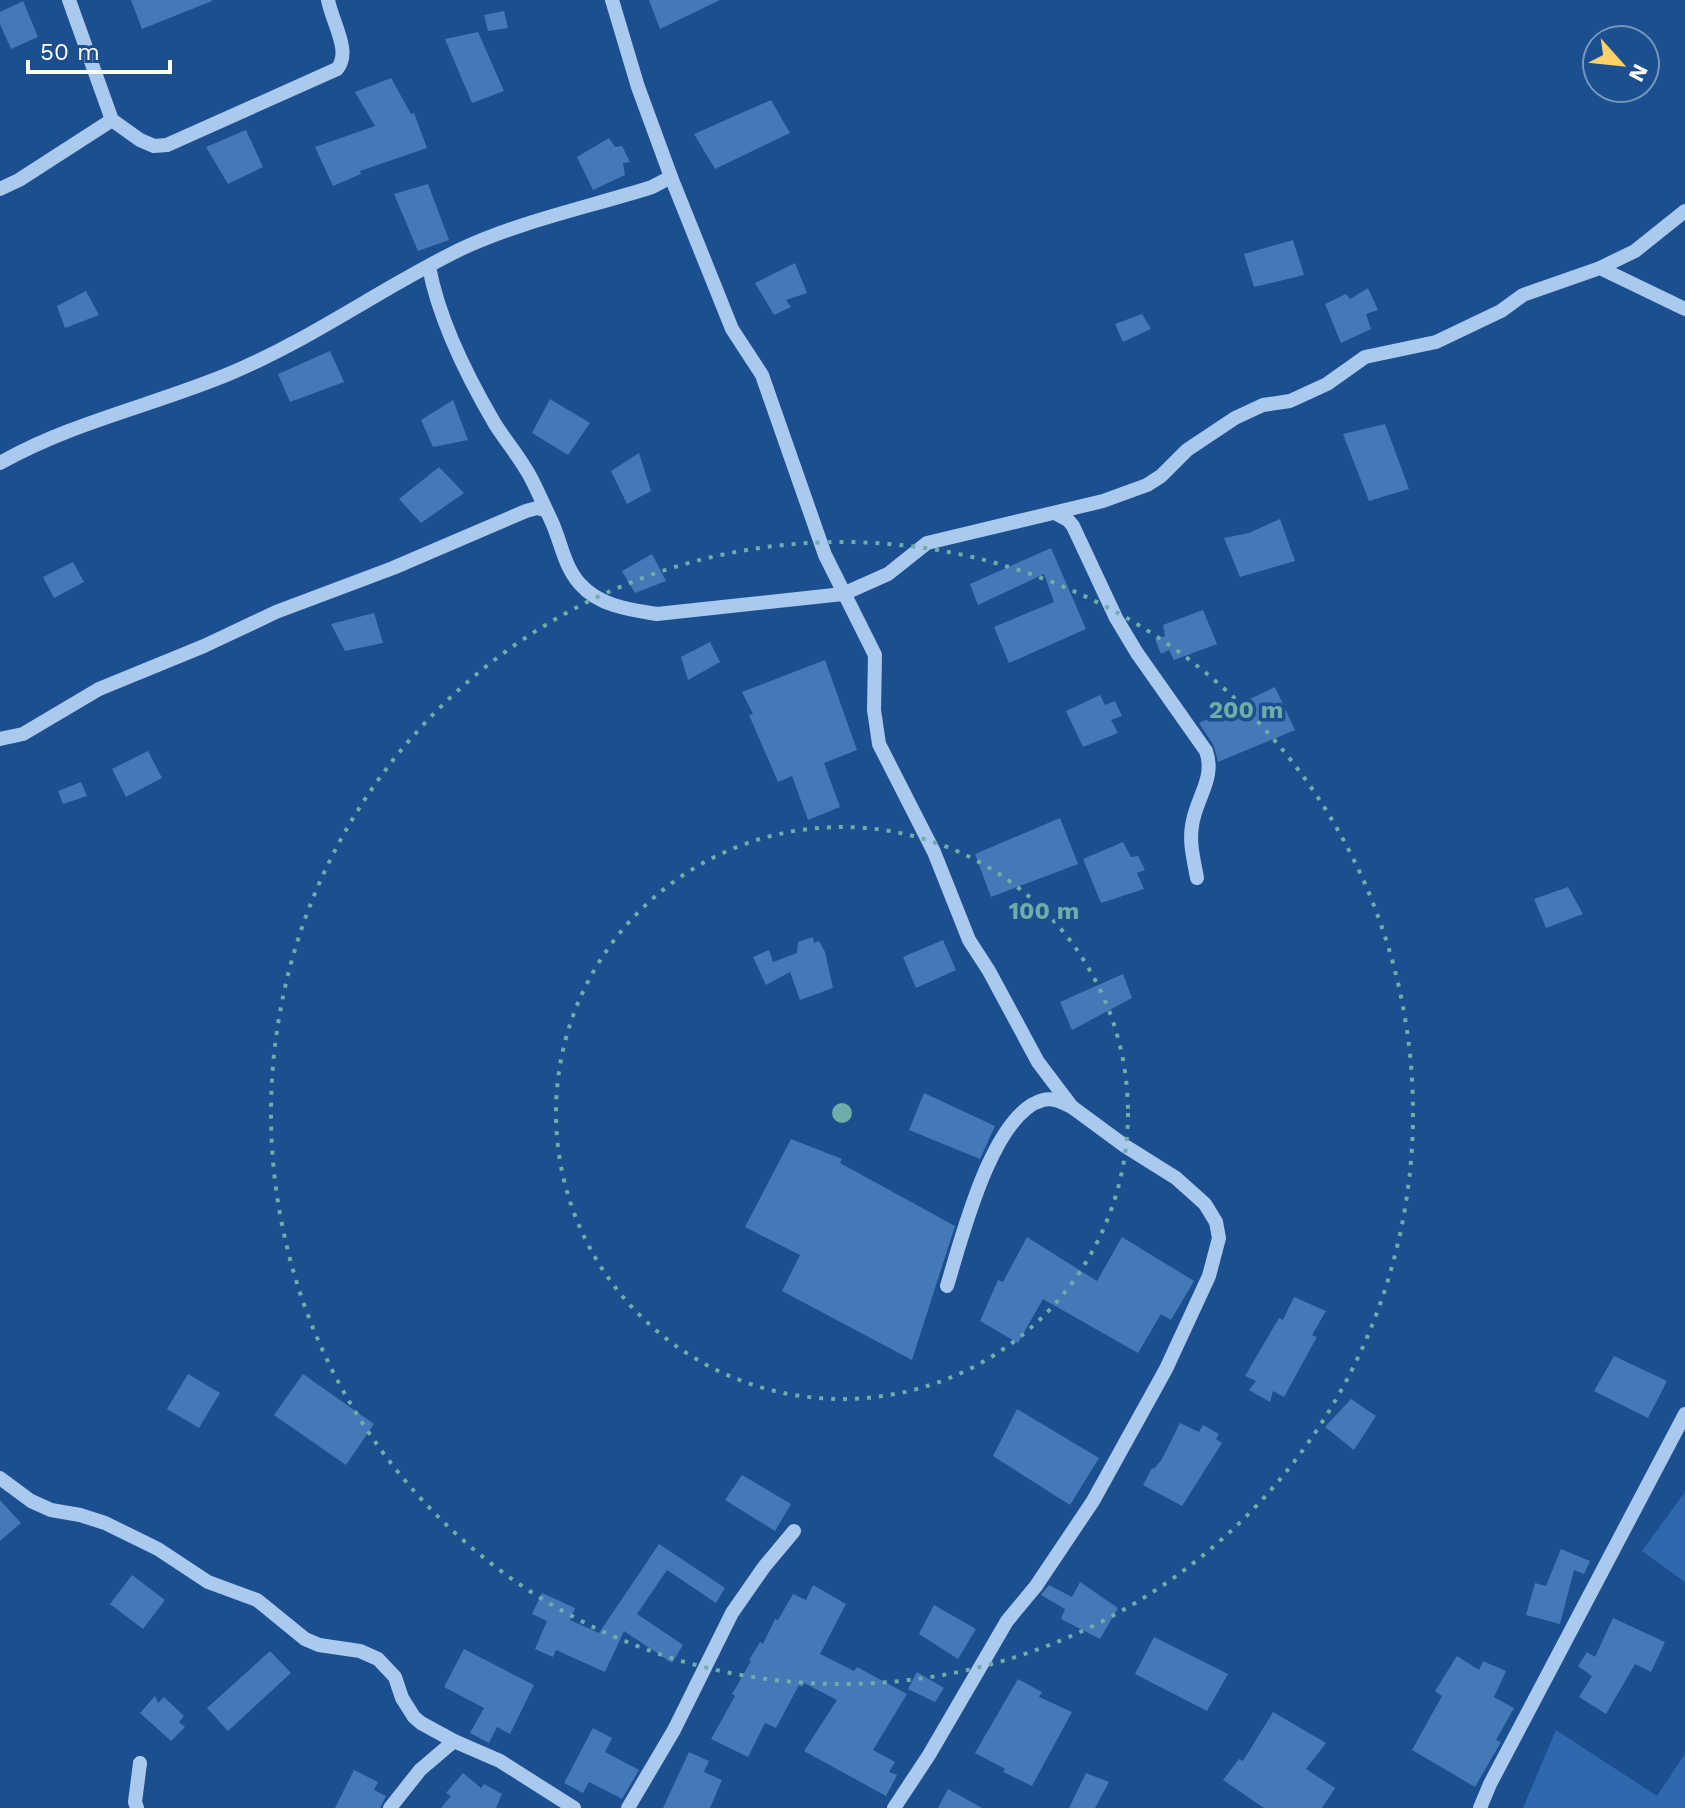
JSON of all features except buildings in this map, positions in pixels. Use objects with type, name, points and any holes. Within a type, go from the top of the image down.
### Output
[{"type":"street","points":[[69,0],[112,120],[154,146],[167,145],[337,69],[344,56],[328,0]]},
{"type":"street","points":[[612,0],[638,87],[732,329],[762,375],[825,555],[875,655],[874,710],[879,744],[934,852],[969,940],[1038,1062],[1072,1107]]},
{"type":"street","points":[[0,189],[112,120]]},
{"type":"street","points":[[0,463],[35,443],[231,373],[314,333],[462,249],[652,187],[671,177]]},
{"type":"street","points":[[429,267],[435,300],[460,355],[495,423],[531,477],[567,564],[580,584],[595,597],[627,610],[657,614],[843,594],[888,574],[927,543],[1103,501],[1147,485],[1161,476],[1187,450],[1235,418],[1263,405],[1290,401],[1327,384],[1365,357],[1436,342],[1501,311],[1523,295],[1600,268],[1635,251],[1685,211]]},
{"type":"street","points":[[1600,268],[1685,309]]},
{"type":"street","points":[[0,739],[23,734],[99,689],[204,646],[276,612],[421,557],[526,511],[537,508],[545,510]]},
{"type":"street","points":[[1055,513],[1073,526],[1116,618],[1206,751],[1208,779],[1191,827],[1197,878]]},
{"type":"street","points":[[894,1808],[929,1755],[1007,1621],[1036,1586],[1093,1501],[1166,1369],[1209,1276],[1219,1238],[1216,1222],[1205,1204],[1176,1178],[1072,1107],[1057,1100],[1044,1100],[1024,1109],[1001,1139],[972,1202],[947,1286]]},
{"type":"street","points":[[1480,1808],[1685,1414]]},
{"type":"street","points":[[0,1478],[41,1505],[105,1523],[158,1549],[208,1582],[257,1600],[305,1639],[319,1645],[360,1651],[378,1659],[395,1677],[402,1698],[414,1717],[454,1741],[500,1761],[574,1808]]},
{"type":"street","points":[[628,1808],[674,1730],[732,1613],[794,1531]]},
{"type":"street","points":[[390,1808],[420,1770],[454,1741]]},
{"type":"street","points":[[137,1808],[140,1763]]},
{"type":"shaded area","points":[[1685,1492],[1685,1582],[1642,1551]]},
{"type":"shaded area","points":[[1556,1730],[1657,1796],[1685,1754],[1685,1808],[1523,1808]]}]
